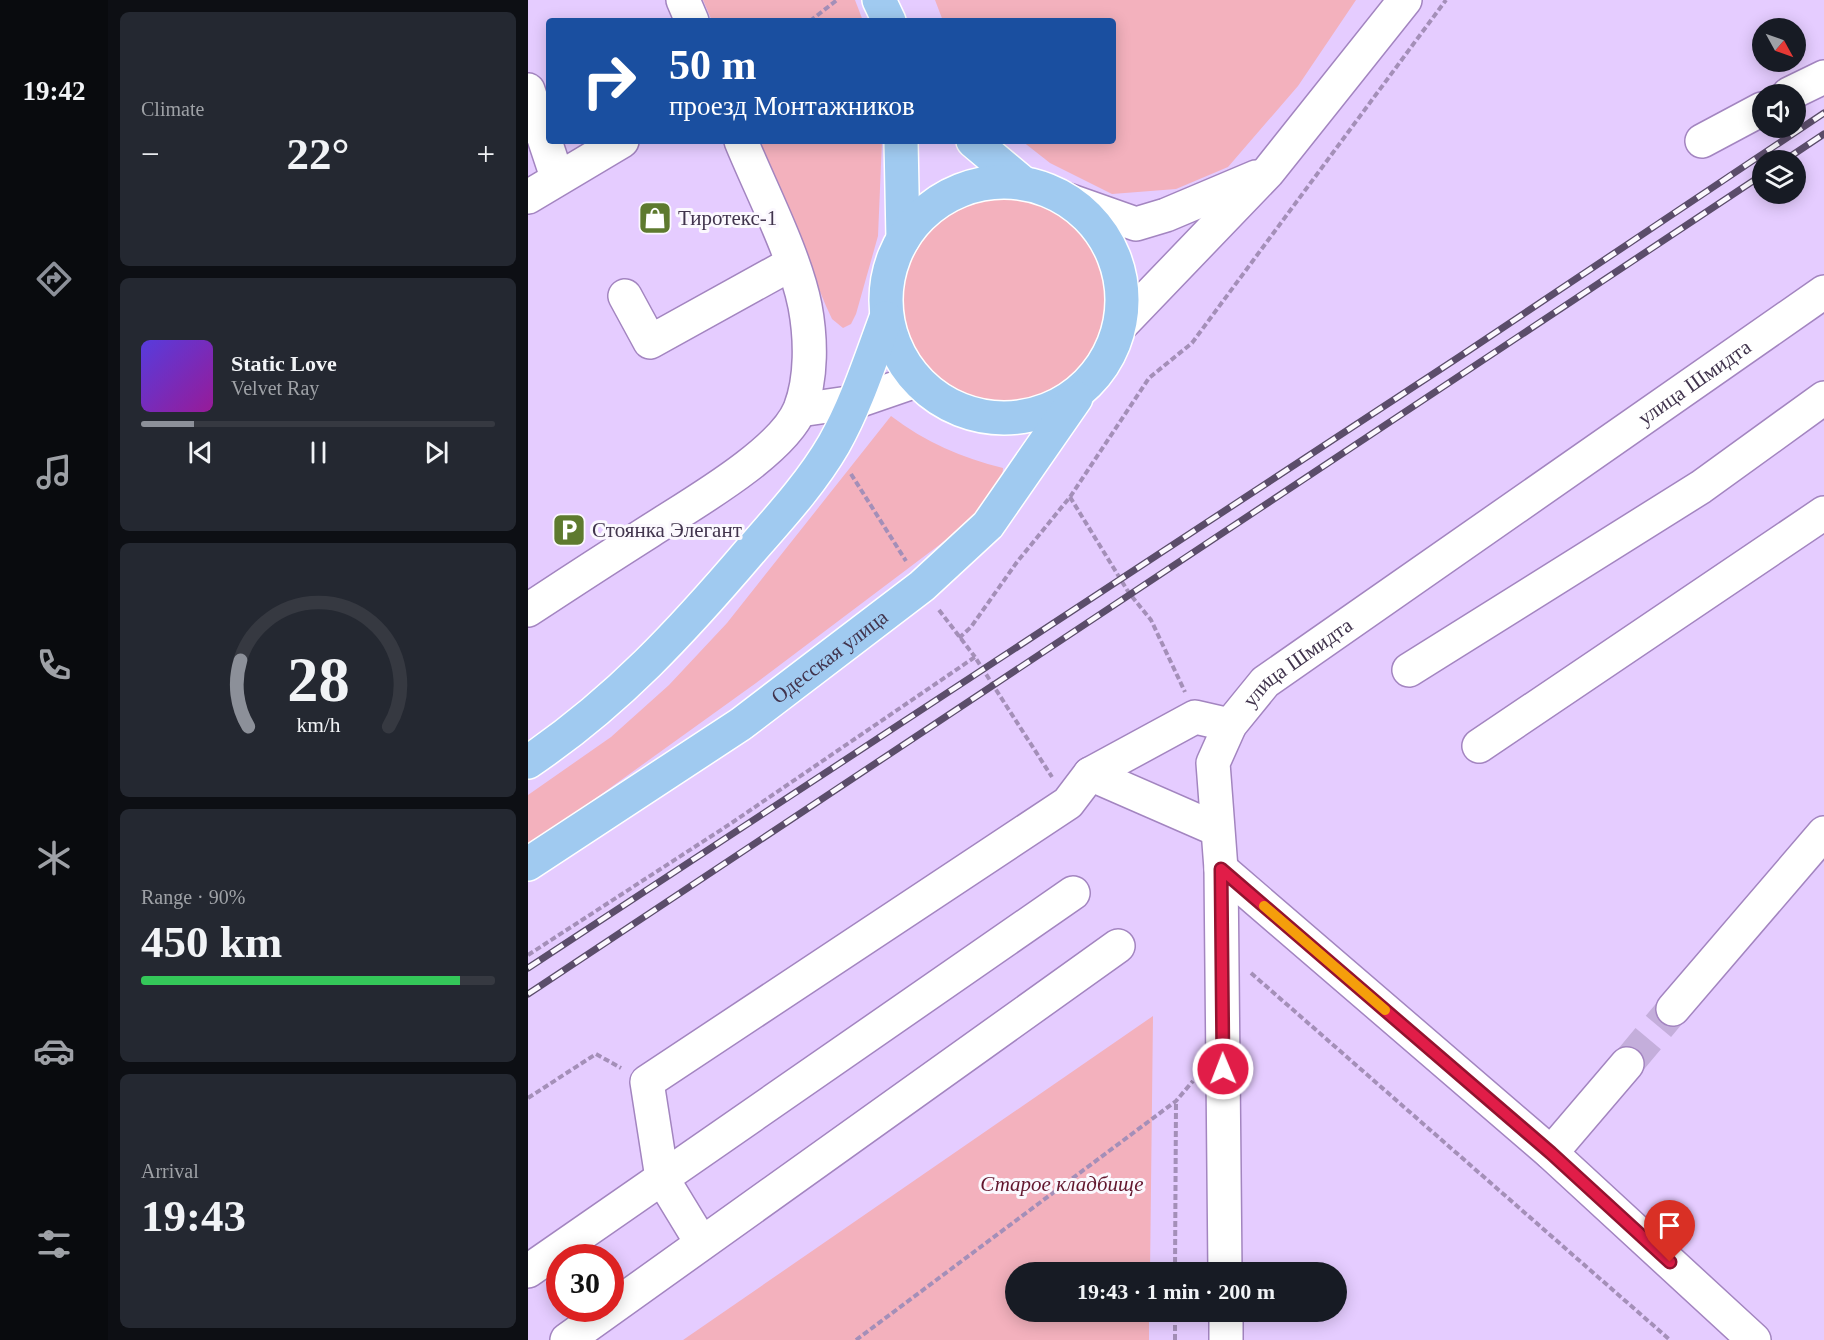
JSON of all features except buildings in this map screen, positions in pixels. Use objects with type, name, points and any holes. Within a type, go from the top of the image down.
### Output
[{"type":"main road","points":[[879,0],[882,18]]},
{"type":"main road","points":[[879,0],[888,18]]},
{"type":"main road","points":[[901,144],[903,239]]},
{"type":"main road","points":[[977,144],[1023,183]]},
{"type":"main road","points":[[528,762],[631,681],[670,644],[806,484],[833,445],[855,402],[886,318],[888,277],[903,239],[920,217],[942,199],[959,191],[995,182],[1023,183],[1047,189],[1068,200],[1095,223],[1114,254],[1123,289],[1121,325],[1106,363],[1078,394],[1047,411],[1012,419],[977,417],[944,404],[916,381],[897,352],[886,318]]},
{"type":"main road","name":"Одесская улица","points":[[528,864],[741,723],[922,586],[988,525],[1078,394]]},
{"type":"street","points":[[683,0],[691,18]]},
{"type":"street","points":[[1121,325],[1269,172],[1405,0]]},
{"type":"street","points":[[1806,86],[1824,77]]},
{"type":"street","points":[[528,90],[546,142]]},
{"type":"street","points":[[1702,141],[1752,114]]},
{"type":"street","points":[[547,144],[558,177]]},
{"type":"street","points":[[528,197],[616,144]]},
{"type":"street","points":[[528,610],[718,486],[766,450],[784,432],[800,410],[810,351],[805,305],[791,264],[742,144]]},
{"type":"street","points":[[1068,200],[1136,224],[1166,215],[1269,172]]},
{"type":"street","points":[[625,296],[650,342],[791,264]]},
{"type":"street","name":"улица Шмидта","points":[[1225,1262],[1221,869],[1216,830],[1213,763],[1230,725],[1265,682],[1824,292]]},
{"type":"street","points":[[800,410],[855,402],[916,381]]},
{"type":"street","points":[[1409,670],[1701,487],[1824,398]]},
{"type":"street","points":[[1479,746],[1824,513]]},
{"type":"street","points":[[701,1242],[662,1178],[647,1082],[1068,803],[1090,774],[1195,717],[1230,725]]},
{"type":"street","points":[[1090,774],[1216,830]]},
{"type":"street","points":[[1673,1009],[1824,833]]},
{"type":"street","points":[[1221,869],[1551,1153],[1754,1340]]},
{"type":"street","points":[[528,1271],[1073,893]]},
{"type":"street","points":[[567,1340],[1118,946]]},
{"type":"street","points":[[1551,1153],[1627,1064]]},
{"type":"street","points":[[1226,1322],[1226,1340]]},
{"type":"path","points":[[814,18],[837,0]]},
{"type":"path","points":[[959,638],[971,627],[1017,562],[1070,497],[1149,378],[1192,343],[1446,0]]},
{"type":"path","points":[[833,445],[922,586],[975,657],[1068,803]]},
{"type":"path","points":[[1070,497],[1124,586],[1151,620],[1195,717]]},
{"type":"path","points":[[528,955],[730,824],[975,657]]},
{"type":"path","points":[[1222,947],[1670,1340]]},
{"type":"path","points":[[856,1340],[1176,1101],[1222,1046]]},
{"type":"path","points":[[528,1098],[596,1054],[647,1082]]},
{"type":"path","points":[[1175,1262],[1176,1101]]},
{"type":"path","points":[[1175,1322],[1175,1340]]},
{"type":"green space","points":[[703,0],[855,0],[862,18],[711,18]]},
{"type":"green space","points":[[935,0],[1356,0],[1298,86],[1228,167],[1176,189],[1112,194],[1050,163],[1026,144],[1116,144],[1116,18],[942,18]]},
{"type":"green space","points":[[759,144],[882,144],[878,236],[856,314],[851,324],[843,328],[832,319]]},
{"type":"green space","points":[[995,197],[1015,197],[1035,201],[1053,209],[1070,220],[1084,234],[1103,269],[1107,299],[1103,329],[1095,347],[1084,364],[1070,378],[1035,397],[1015,401],[995,401],[975,397],[957,389],[940,378],[926,364],[907,329],[903,309],[903,289],[907,269],[915,251],[926,234],[940,220],[975,201]]},
{"type":"green space","points":[[891,416],[917,434],[944,448],[1003,468],[1002,479],[979,515],[756,683],[528,847],[528,795],[611,737],[669,685],[727,623]]},
{"type":"green space","name":"Старое кладбище","points":[[1153,1016],[1150,1262],[1005,1262],[1005,1322],[1149,1322],[1149,1340],[683,1340]]},
{"type":"tunnel","points":[[1627,1064],[1673,1009]]},
{"type":"railway","points":[[528,968],[1459,357],[1824,113]]},
{"type":"railway","points":[[1800,150],[1824,134]]},
{"type":"railway","points":[[528,994],[1752,182]]},
{"type":"slow traffic","points":[[1264,906],[1385,1010]]},
{"type":"place","name":"Тиротекс-1","points":[[655,218]]},
{"type":"place","name":"Стоянка Элегант","points":[[569,530]]},
{"type":"route","points":[[1223,1069],[1221,869],[1551,1153],[1670,1262]]}]
